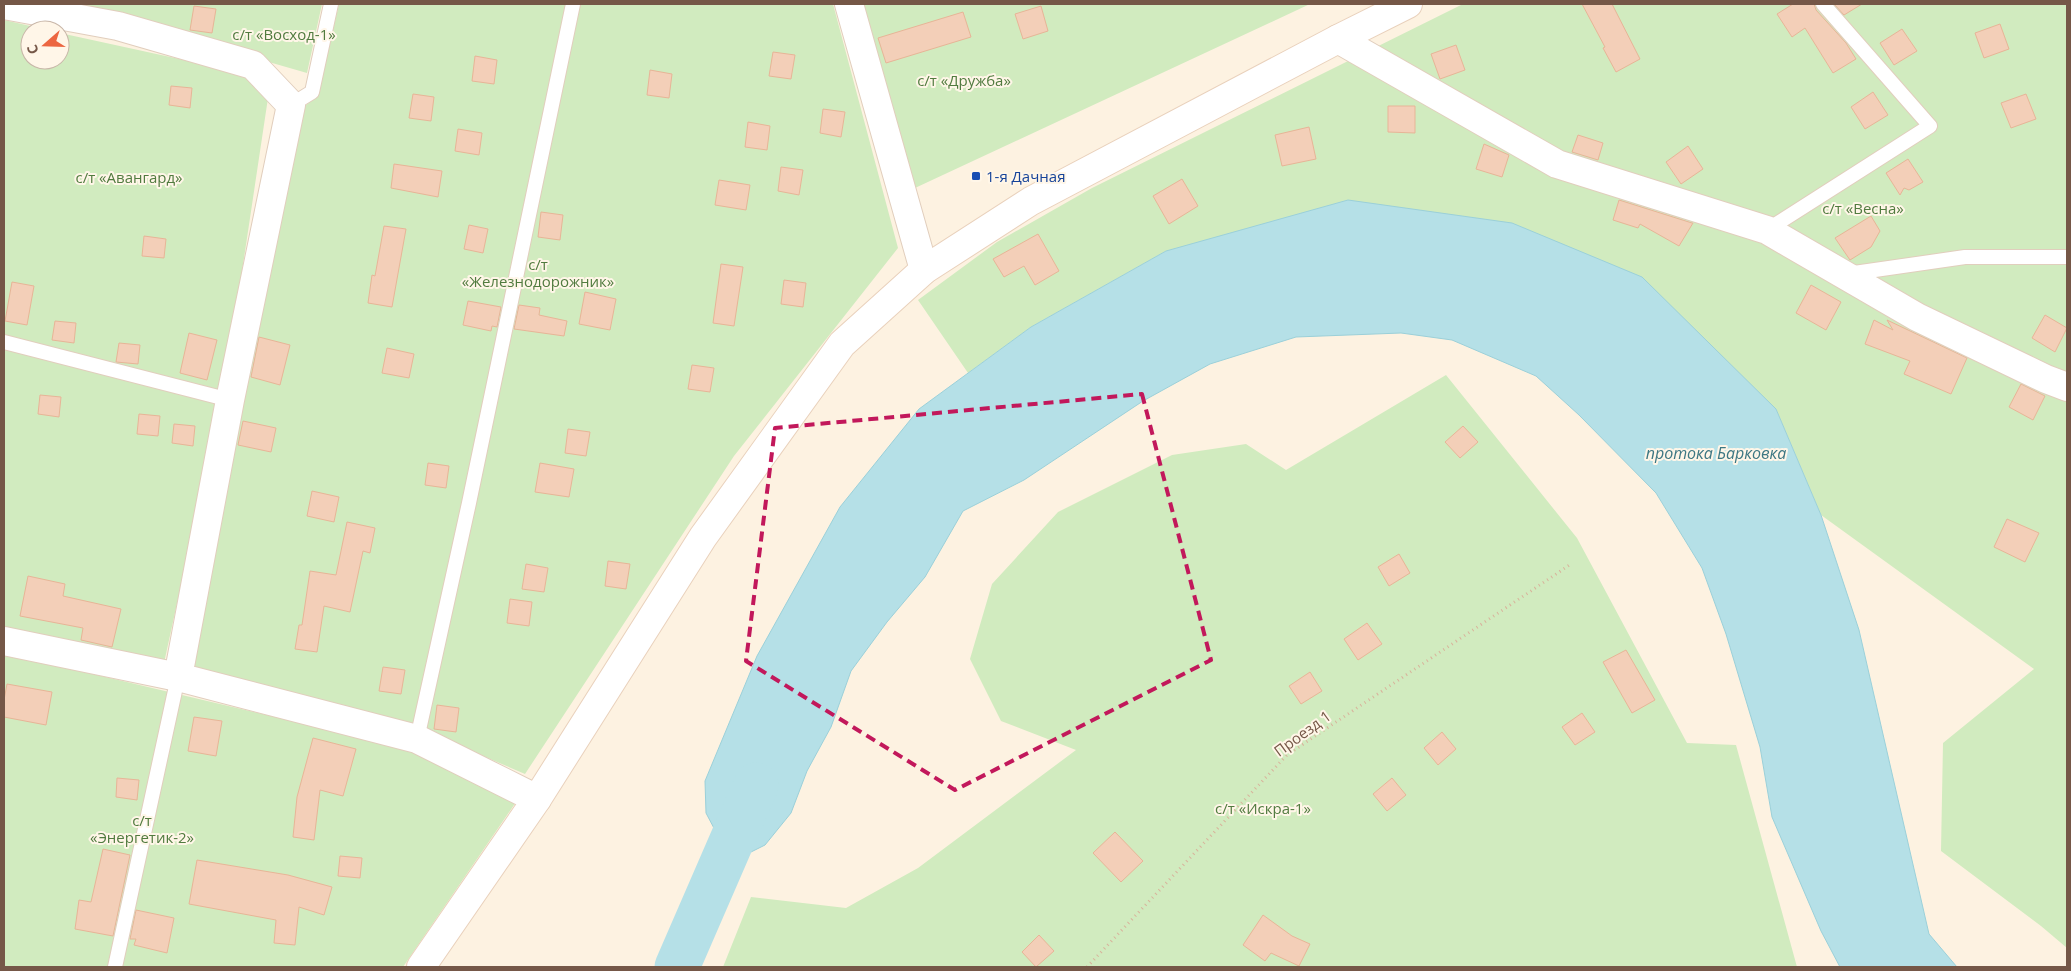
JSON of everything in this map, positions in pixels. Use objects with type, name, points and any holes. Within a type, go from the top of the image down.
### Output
[{"type":"street","points":[[848,4],[924,270]]},
{"type":"street","points":[[421,967],[537,799],[704,537],[842,344],[924,270],[1031,201],[1338,38],[1408,4]]},
{"type":"street","points":[[4,5],[118,26],[253,65],[291,105],[230,400],[178,677]]},
{"type":"street","points":[[1338,38],[1557,164],[1766,230],[1918,317],[2046,379],[2067,387]]},
{"type":"street","points":[[4,641],[178,677],[417,739],[537,799]]},
{"type":"lane","points":[[291,105],[312,92],[331,4]]},
{"type":"lane","points":[[417,739],[469,503],[573,4]]},
{"type":"lane","points":[[1766,230],[1930,126],[1823,4]]},
{"type":"lane","points":[[1844,275],[1965,257],[2067,257]]},
{"type":"lane","points":[[4,342],[230,400]]},
{"type":"lane","points":[[115,967],[178,677]]},
{"type":"path","name":"Проезд 1","points":[[1087,967],[1287,755],[1571,564]]},
{"type":"highlighted area","points":[[1142,394],[1211,660],[955,790],[746,661],[775,428]]},
{"type":"green space","name":"с/т «Восход-1»","points":[[38,4],[322,4],[307,73],[120,19]]},
{"type":"green space","name":"с/т «Железнодорожник»","points":[[339,4],[833,4],[898,248],[734,456],[525,774],[411,725],[190,669],[298,112],[318,95]]},
{"type":"green space","name":"с/т «Дружба»","points":[[860,4],[1310,4],[915,188]]},
{"type":"green space","name":"с/т «Весна»","points":[[1463,4],[2067,4],[2067,948],[2041,926],[1941,851],[1943,743],[2034,669],[1821,515],[1776,409],[1166,251],[1031,327],[968,373],[918,300],[997,242],[1092,188]]},
{"type":"green space","name":"с/т «Авангард»","points":[[4,20],[20,24],[20,70],[70,70],[70,35],[253,75],[268,98],[226,378],[164,663],[4,630]]},
{"type":"green space","name":"с/т «Искра-1»","points":[[1446,375],[1577,538],[1687,743],[1736,745],[1797,967],[723,967],[751,897],[846,908],[918,868],[1076,750],[1001,721],[970,659],[992,584],[1058,512],[1172,455],[1246,444],[1286,470]]},
{"type":"green space","name":"с/т «Энергетик-2»","points":[[4,653],[406,748],[516,802],[403,967],[4,967]]},
{"type":"water","name":"протока Барковка","points":[[1348,200],[1512,223],[1642,277],[1776,409],[1821,515],[1859,630],[1929,934],[1957,967],[1840,967],[1821,931],[1772,817],[1760,747],[1726,634],[1702,568],[1656,493],[1579,415],[1536,376],[1452,340],[1401,333],[1296,337],[1210,364],[1143,401],[1024,480],[963,511],[925,577],[887,622],[851,671],[831,727],[807,771],[791,813],[765,845],[747,854],[716,832],[706,813],[705,781],[757,656],[840,507],[919,409],[1031,327],[1166,251]]},
{"type":"building","points":[[1582,4],[1612,4],[1640,59],[1616,72]]},
{"type":"building","points":[[1793,4],[1814,4],[1816,10],[1846,43],[1856,59],[1833,73],[1805,28],[1792,37],[1777,14]]},
{"type":"building","points":[[1834,4],[1862,4],[1844,15]]},
{"type":"building","points":[[194,6],[216,9],[212,33],[190,30]]},
{"type":"building","points":[[1041,6],[1048,31],[1023,39],[1015,14]]},
{"type":"building","points":[[963,12],[971,37],[886,63],[878,38]]},
{"type":"building","points":[[2000,24],[2009,49],[1984,58],[1975,33]]},
{"type":"building","points":[[1902,29],[1917,51],[1894,65],[1880,43]]},
{"type":"building","points":[[1456,45],[1465,70],[1440,79],[1431,54]]},
{"type":"building","points":[[773,52],[795,55],[791,79],[769,76]]},
{"type":"building","points":[[475,56],[497,60],[494,84],[472,81]]},
{"type":"building","points":[[650,70],[672,74],[669,98],[647,95]]},
{"type":"building","points":[[171,86],[192,88],[190,108],[169,105]]},
{"type":"building","points":[[1873,92],[1888,115],[1865,129],[1851,107]]},
{"type":"building","points":[[413,94],[434,97],[431,121],[409,118]]},
{"type":"building","points":[[2026,94],[2036,119],[2011,128],[2001,103]]},
{"type":"building","points":[[1388,106],[1415,106],[1415,133],[1388,132]]},
{"type":"building","points":[[823,109],[845,112],[841,137],[820,133]]},
{"type":"building","points":[[748,122],[770,126],[767,150],[745,147]]},
{"type":"building","points":[[1309,127],[1316,159],[1282,166],[1275,135]]},
{"type":"building","points":[[458,129],[482,133],[479,155],[455,151]]},
{"type":"building","points":[[1578,135],[1603,143],[1598,160],[1572,152]]},
{"type":"building","points":[[1484,144],[1509,155],[1502,177],[1476,169]]},
{"type":"building","points":[[1688,146],[1703,169],[1681,184],[1666,162]]},
{"type":"building","points":[[1908,159],[1923,182],[1909,190],[1904,188],[1900,195],[1886,173]]},
{"type":"building","points":[[394,164],[442,171],[438,197],[391,188]]},
{"type":"building","points":[[781,167],[803,170],[799,195],[778,191]]},
{"type":"building","points":[[1182,179],[1198,206],[1169,224],[1153,196]]},
{"type":"building","points":[[719,180],[750,185],[746,210],[715,205]]},
{"type":"building","points":[[1619,200],[1693,223],[1679,246],[1640,224],[1638,228],[1613,220]]},
{"type":"building","points":[[541,212],[563,215],[560,240],[538,237]]},
{"type":"building","points":[[1871,216],[1880,231],[1871,247],[1850,260],[1835,238]]},
{"type":"building","points":[[469,225],[488,229],[483,253],[464,249]]},
{"type":"building","points":[[384,226],[406,229],[392,307],[368,303],[372,275],[375,276]]},
{"type":"building","points":[[1038,234],[1059,271],[1035,285],[1024,266],[1004,277],[993,259]]},
{"type":"building","points":[[144,236],[166,239],[164,258],[142,256]]},
{"type":"building","points":[[721,264],[743,267],[734,326],[713,323]]},
{"type":"building","points":[[784,280],[806,283],[803,307],[781,304]]},
{"type":"building","points":[[12,282],[34,286],[27,325],[5,321]]},
{"type":"building","points":[[1811,285],[1841,302],[1826,330],[1796,313]]},
{"type":"building","points":[[585,292],[616,299],[610,330],[579,324]]},
{"type":"building","points":[[468,301],[501,307],[497,327],[492,326],[491,331],[463,325]]},
{"type":"building","points":[[519,305],[540,308],[539,315],[567,321],[564,336],[514,329]]},
{"type":"building","points":[[2045,315],[2067,328],[2055,352],[2032,338]]},
{"type":"building","points":[[1874,320],[1893,330],[1887,320],[1967,358],[1951,394],[1904,374],[1910,361],[1865,344]]},
{"type":"building","points":[[55,321],[76,323],[74,343],[52,340]]},
{"type":"building","points":[[189,333],[217,340],[207,380],[180,373]]},
{"type":"building","points":[[259,337],[290,345],[280,385],[251,377]]},
{"type":"building","points":[[119,343],[140,345],[138,364],[116,362]]},
{"type":"building","points":[[387,348],[414,354],[409,378],[382,373]]},
{"type":"building","points":[[692,365],[714,368],[710,392],[688,389]]},
{"type":"building","points":[[2021,384],[2045,396],[2033,420],[2009,407]]},
{"type":"building","points":[[40,395],[61,397],[59,417],[38,414]]},
{"type":"building","points":[[139,414],[160,416],[158,436],[137,434]]},
{"type":"building","points":[[243,421],[276,428],[271,452],[238,445]]},
{"type":"building","points":[[174,424],[195,426],[193,446],[172,443]]},
{"type":"building","points":[[1463,426],[1478,442],[1460,458],[1445,442]]},
{"type":"building","points":[[568,429],[590,432],[586,456],[565,453]]},
{"type":"building","points":[[428,463],[449,466],[446,488],[425,485]]},
{"type":"building","points":[[540,463],[574,469],[569,497],[535,492]]},
{"type":"building","points":[[312,491],[339,497],[334,522],[307,516]]},
{"type":"building","points":[[2007,519],[2039,533],[2025,562],[1994,547]]},
{"type":"building","points":[[347,522],[375,528],[370,553],[363,551],[350,612],[324,606],[317,652],[295,649],[299,625],[302,625],[310,571],[336,575]]},
{"type":"building","points":[[1399,554],[1410,573],[1389,586],[1378,567]]},
{"type":"building","points":[[608,561],[630,564],[626,589],[605,586]]},
{"type":"building","points":[[526,564],[548,568],[544,592],[522,589]]},
{"type":"building","points":[[28,576],[65,584],[63,596],[121,609],[112,647],[81,640],[83,628],[20,616]]},
{"type":"building","points":[[510,599],[532,602],[529,626],[507,623]]},
{"type":"building","points":[[1367,623],[1382,644],[1358,660],[1344,639]]},
{"type":"building","points":[[1626,650],[1655,700],[1632,713],[1603,662]]},
{"type":"building","points":[[383,667],[405,670],[401,694],[379,691]]},
{"type":"building","points":[[1310,672],[1322,691],[1301,704],[1289,686]]},
{"type":"building","points":[[7,684],[52,692],[46,725],[4,717],[4,700]]},
{"type":"building","points":[[437,705],[459,708],[456,732],[434,729]]},
{"type":"building","points":[[1582,713],[1595,732],[1575,745],[1562,727]]},
{"type":"building","points":[[194,717],[222,721],[216,756],[188,751]]},
{"type":"building","points":[[1442,732],[1456,749],[1438,765],[1424,748]]},
{"type":"building","points":[[313,738],[356,749],[343,796],[320,790],[314,840],[293,837],[297,797]]},
{"type":"building","points":[[117,778],[139,780],[137,800],[116,797]]},
{"type":"building","points":[[1392,778],[1406,795],[1387,811],[1373,794]]},
{"type":"building","points":[[1115,832],[1143,861],[1121,882],[1093,853]]},
{"type":"building","points":[[103,849],[130,855],[113,936],[75,929],[79,900],[91,902]]},
{"type":"building","points":[[340,856],[362,858],[360,878],[338,876]]},
{"type":"building","points":[[197,860],[288,875],[332,887],[324,915],[299,907],[295,945],[274,943],[276,920],[189,904]]},
{"type":"building","points":[[136,910],[174,918],[167,953],[134,945],[136,939],[130,939]]},
{"type":"building","points":[[1263,915],[1292,936],[1310,944],[1299,966],[1271,953],[1265,961],[1243,945]]},
{"type":"building","points":[[1039,935],[1054,951],[1036,967],[1022,952]]},
{"type":"waterway","points":[[677,967],[756,785]]},
{"type":"place","name":"1-я Дачная","points":[[976,176]]}]
